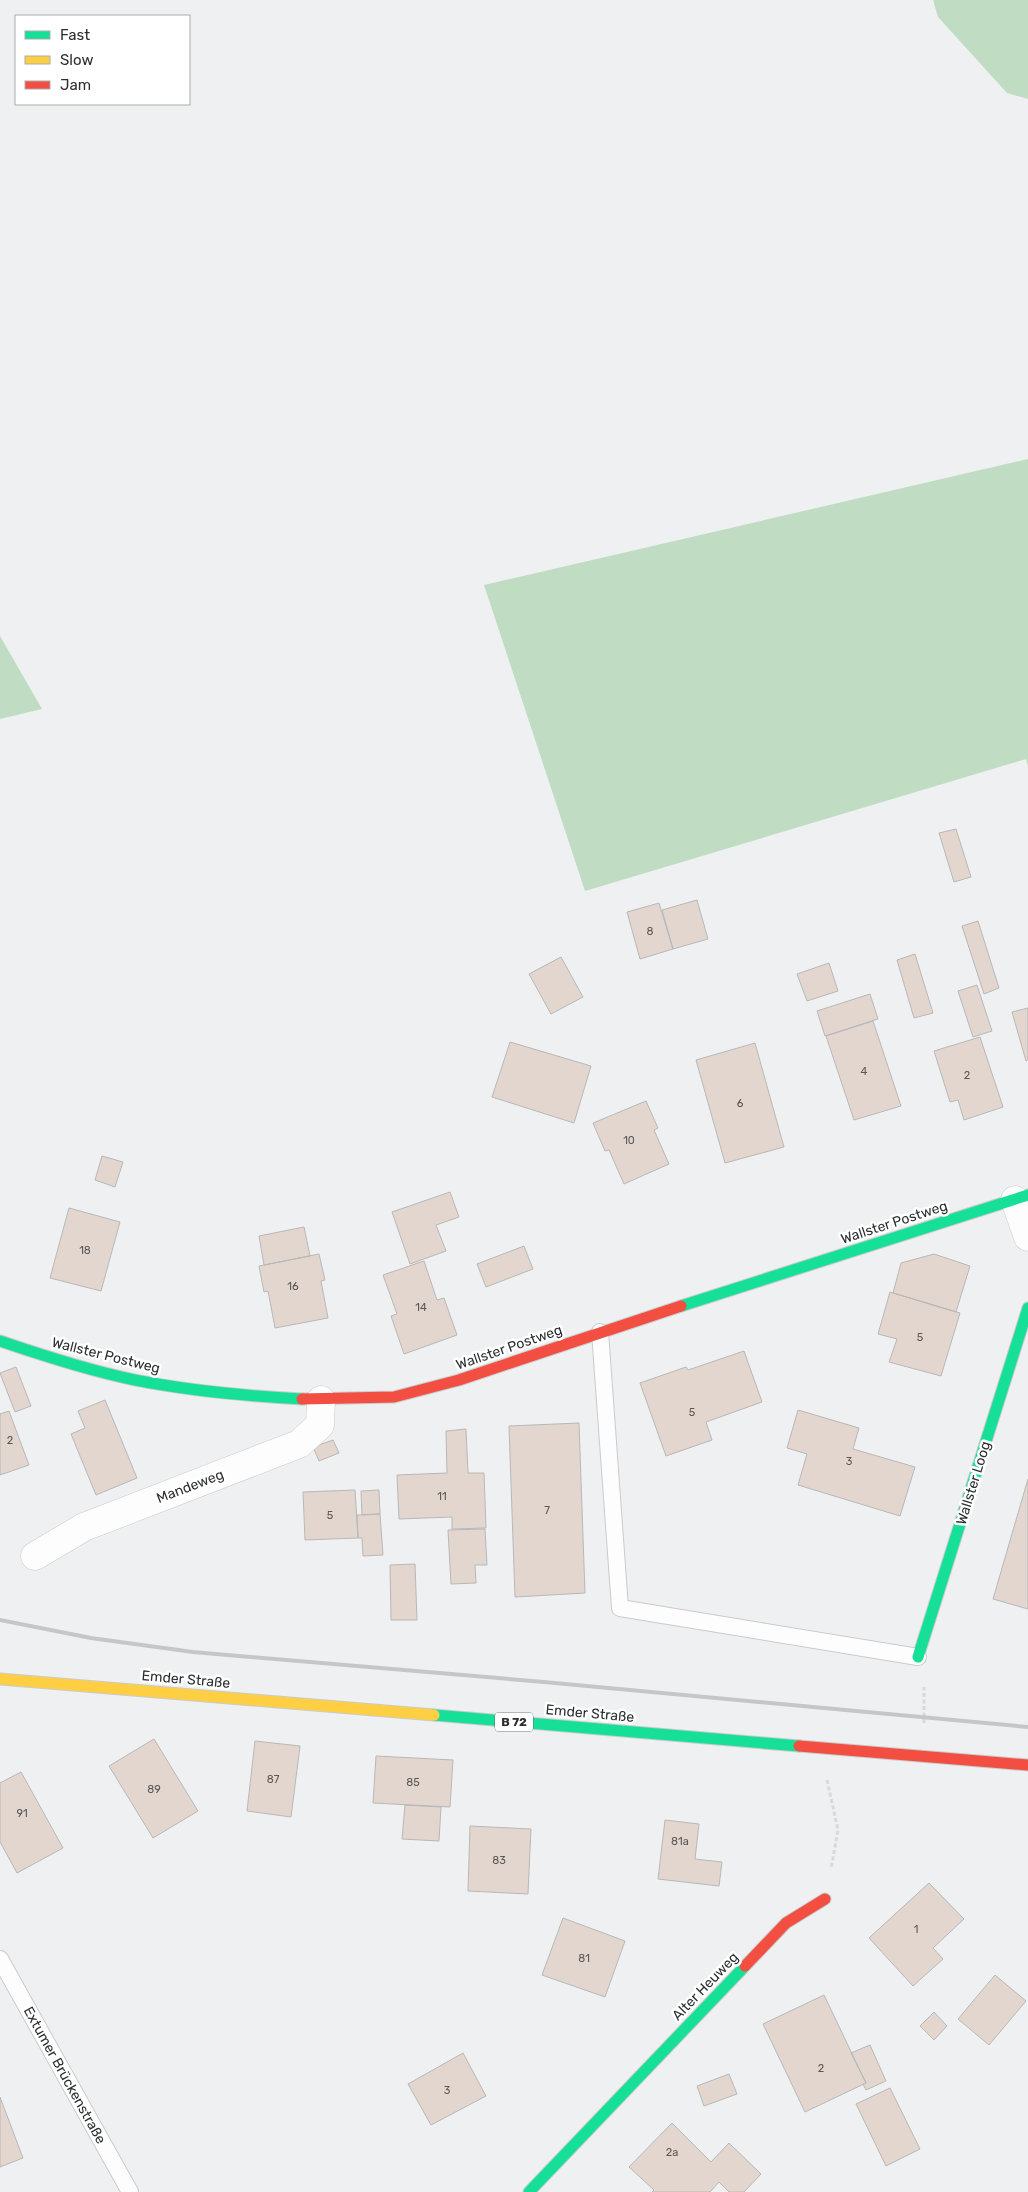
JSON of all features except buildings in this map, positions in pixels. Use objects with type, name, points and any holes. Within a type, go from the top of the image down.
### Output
[{"type":"street","points":[[1021,1198],[1028,1238]]},
{"type":"street","name":"Wallster Postweg","points":[[0,1341],[51,1358],[134,1380],[229,1395],[321,1400],[394,1397],[459,1380],[600,1332],[1021,1198]]},
{"type":"street","name":"Wallster Loog","points":[[918,1657],[1028,1308]]},
{"type":"street","name":"Mandeweg","points":[[35,1556],[84,1527],[299,1444],[320,1425],[321,1400]]},
{"type":"street","name":"Emder Straße","points":[[0,1679],[1028,1765]]},
{"type":"street","name":"Alter Heuweg","points":[[529,2192],[786,1923],[825,1899]]},
{"type":"lane","points":[[600,1332],[620,1608],[918,1657]]},
{"type":"lane","name":"Extumer Brückenstraße","points":[[0,1959],[130,2192]]},
{"type":"path","points":[[825,1899],[838,1830],[827,1778]]},
{"type":"green space","points":[[933,0],[1028,0],[1028,99],[1007,93],[938,17]]},
{"type":"green space","points":[[1028,459],[1028,766],[1026,759],[585,891],[484,585]]},
{"type":"green space","points":[[0,636],[42,709],[0,719]]},
{"type":"railway","points":[[0,1620],[91,1638],[193,1652],[544,1682],[1028,1727]]},
{"type":"traffic: fast","points":[[681,1306],[1028,1195]]},
{"type":"traffic: fast","points":[[918,1657],[1028,1308]]},
{"type":"traffic: fast","points":[[0,1341],[84,1368],[135,1380],[218,1392],[302,1399]]},
{"type":"traffic: fast","points":[[434,1715],[799,1746]]},
{"type":"traffic: fast","points":[[529,2192],[745,1966]]},
{"type":"traffic: slow","points":[[0,1679],[434,1715]]},
{"type":"traffic: jam","points":[[302,1399],[394,1397],[459,1380],[681,1306]]},
{"type":"traffic: jam","points":[[799,1746],[1028,1765]]},
{"type":"traffic: jam","points":[[745,1966],[786,1923],[825,1899]]}]
